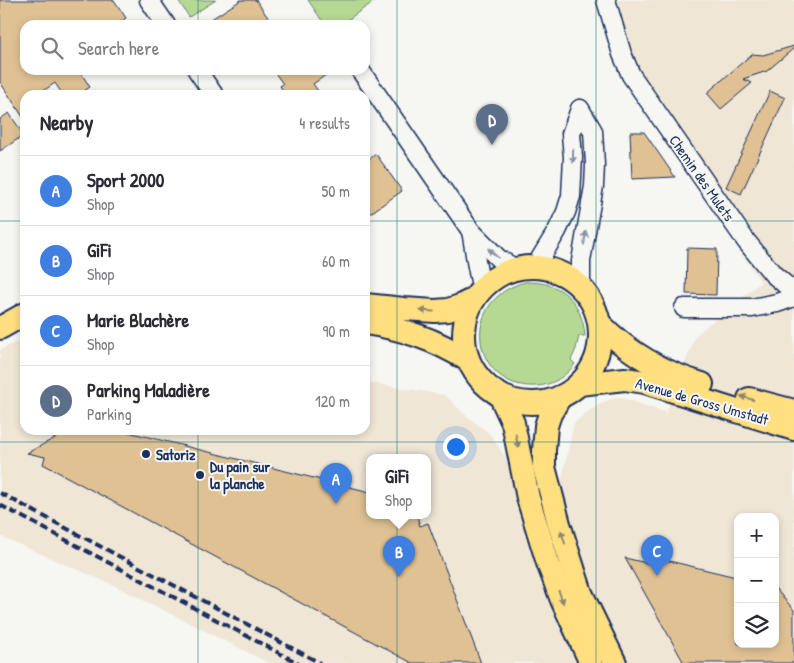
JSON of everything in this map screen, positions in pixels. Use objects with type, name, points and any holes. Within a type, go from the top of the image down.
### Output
[{"type":"main road","points":[[370,306],[435,311],[448,310],[460,306],[478,294],[493,279],[506,272],[527,267],[552,269],[568,276],[581,287],[593,304],[600,324],[600,340],[597,356],[590,371],[570,392],[545,402],[514,401],[500,396],[476,374],[468,360],[464,344],[467,313],[478,294]]},
{"type":"main road","points":[[0,328],[20,317]]},
{"type":"main road","points":[[370,323],[429,339],[450,348],[468,360]]},
{"type":"main road","name":"Avenue de Gross Umstadt","points":[[600,324],[612,337],[629,349],[668,372],[687,380],[794,411]]},
{"type":"main road","points":[[0,339],[20,332]]},
{"type":"main road","name":"Avenue de Gross Umstadt","points":[[579,384],[625,380],[645,382],[794,429]]},
{"type":"main road","points":[[500,396],[513,423],[528,498],[548,563],[562,600],[591,663]]},
{"type":"main road","points":[[560,397],[550,414],[546,426],[544,467],[559,524],[581,593],[615,663]]},
{"type":"street","points":[[150,0],[163,20]]},
{"type":"street","name":"Chemin des Mulets","points":[[606,0],[622,54],[631,75],[746,240],[773,274],[794,292]]},
{"type":"street","points":[[200,75],[211,90]]},
{"type":"street","points":[[363,75],[471,231],[499,259],[511,266],[527,267],[557,232],[566,212],[571,196],[573,157],[571,134],[580,109],[593,131],[595,165],[594,186],[581,261],[581,287]]},
{"type":"street","points":[[471,231],[478,294]]},
{"type":"street","points":[[684,308],[752,308],[794,297]]},
{"type":"shaded area","points":[[597,0],[794,0],[794,663],[269,663],[113,585],[0,536],[0,350],[20,341],[20,435],[370,435],[370,383],[445,395],[464,414],[490,434],[505,457],[518,494],[561,483],[574,423],[605,401],[620,397],[666,413],[696,335],[761,282],[629,85]]},
{"type":"green space","points":[[178,0],[216,0],[189,17]]},
{"type":"green space","points":[[308,0],[376,0],[347,20],[322,20]]},
{"type":"green space","points":[[525,282],[549,285],[559,289],[567,296],[574,303],[579,313],[585,336],[579,336],[571,360],[575,364],[568,372],[548,384],[537,386],[515,383],[498,374],[487,360],[481,342],[482,324],[489,306],[503,292]]},
{"type":"building","points":[[0,0],[114,0],[126,18],[123,20],[20,20],[20,75],[82,75],[90,87],[86,90],[60,90],[55,83],[44,90],[20,90],[20,112],[0,82]]},
{"type":"building","points":[[241,0],[256,0],[270,20],[210,20]]},
{"type":"building","points":[[794,46],[767,71],[743,79],[752,83],[721,109],[707,93],[752,54],[763,55]]},
{"type":"building","points":[[277,75],[326,75],[313,84],[317,90],[283,90],[280,86],[283,84]]},
{"type":"building","points":[[770,91],[785,98],[741,194],[726,187]]},
{"type":"building","points":[[9,113],[20,129],[20,138],[0,151],[0,119]]},
{"type":"building","points":[[630,132],[644,132],[675,177],[632,179]]},
{"type":"building","points":[[376,154],[402,191],[370,213],[370,158]]},
{"type":"building","points":[[687,248],[717,249],[716,295],[686,294]]},
{"type":"building","points":[[61,435],[140,435],[366,491],[366,519],[418,519],[420,526],[428,523],[481,663],[412,663],[43,464],[45,457],[27,453]]},
{"type":"building","points":[[625,558],[659,566],[661,559],[734,577],[734,648],[779,648],[779,593],[794,610],[794,663],[684,663]]},
{"type":"railway","points":[[0,493],[320,663]]},
{"type":"railway","points":[[0,505],[298,663]]},
{"type":"place","name":"Parking Maladière","points":[[492,145]]},
{"type":"place","name":"Satoriz","points":[[146,454]]},
{"type":"place","name":"Du pain sur la planche","points":[[200,475]]},
{"type":"place","name":"Sport 2000","points":[[336,504]]},
{"type":"place","name":"Marie Blachère","points":[[657,576]]},
{"type":"place","name":"GiFi","points":[[399,577]]}]
